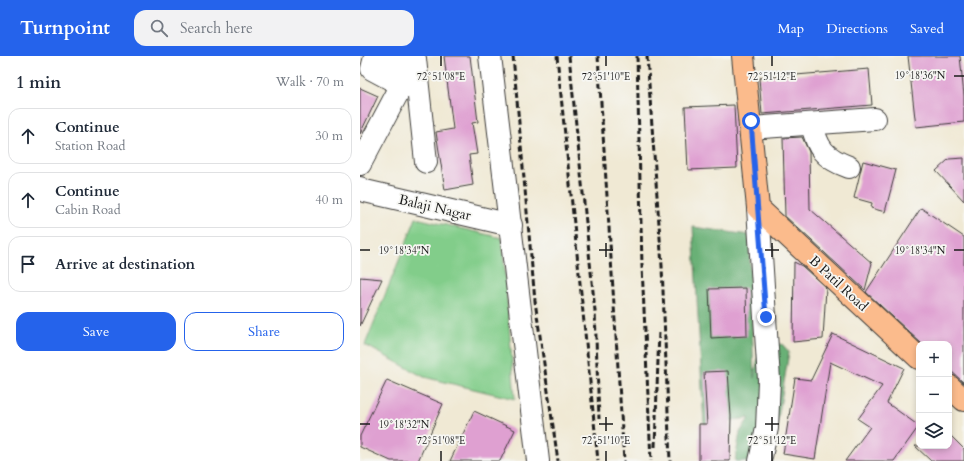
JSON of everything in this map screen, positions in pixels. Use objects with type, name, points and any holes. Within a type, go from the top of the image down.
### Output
[{"type":"main road","points":[[743,56],[758,208]]},
{"type":"main road","name":"B Patil Road","points":[[758,208],[916,355]]},
{"type":"main road","points":[[952,389],[964,400]]},
{"type":"street","points":[[377,56],[375,57],[372,69],[411,68]]},
{"type":"street","points":[[382,56],[411,68]]},
{"type":"street","points":[[490,56],[538,461]]},
{"type":"street","points":[[361,159],[411,68]]},
{"type":"street","points":[[411,68],[426,162]]},
{"type":"street","points":[[751,128],[875,119]]},
{"type":"street","points":[[812,124],[815,140],[820,149],[834,160],[849,167]]},
{"type":"street","name":"Balaji Nagar","points":[[360,188],[511,225]]},
{"type":"street","points":[[758,208],[769,380],[767,428],[760,461]]},
{"type":"green space","points":[[416,218],[502,238],[515,399],[424,377],[365,345]]},
{"type":"green space","points":[[693,227],[749,235],[754,378],[760,346],[782,344],[789,352],[771,461],[735,461],[740,432],[749,418],[704,424]]},
{"type":"building","points":[[444,56],[470,56],[478,122],[472,123],[477,154],[469,155],[473,185],[445,190],[436,132],[453,129]]},
{"type":"building","points":[[908,56],[960,56],[964,96],[964,122],[916,127]]},
{"type":"building","points":[[869,69],[872,105],[762,114],[759,78]]},
{"type":"building","points":[[360,88],[378,96],[360,134]]},
{"type":"building","points":[[734,105],[737,168],[688,170],[685,107]]},
{"type":"building","points":[[802,137],[809,152],[810,209],[872,263],[865,290],[785,216],[783,138]]},
{"type":"building","points":[[964,158],[964,201],[936,171],[949,159]]},
{"type":"building","points":[[863,161],[896,170],[885,212],[871,208],[872,203],[854,198]]},
{"type":"building","points":[[921,208],[964,237],[964,383],[952,372],[952,341],[919,341],[866,292]]},
{"type":"building","points":[[794,262],[802,266],[826,288],[823,339],[793,342]]},
{"type":"building","points":[[360,277],[382,279],[360,326]]},
{"type":"building","points":[[746,288],[747,336],[711,338],[709,289]]},
{"type":"building","points":[[833,334],[904,368],[887,403],[916,424],[916,430],[894,461],[845,461],[870,427],[858,419],[882,386],[830,362],[815,459],[783,454],[795,378],[811,380]]},
{"type":"building","points":[[728,371],[731,416],[730,461],[699,461],[699,424],[707,424],[704,372]]},
{"type":"building","points":[[387,380],[443,404],[418,461],[391,461],[360,447],[360,436]]},
{"type":"building","points":[[474,411],[515,430],[500,461],[450,461]]},
{"type":"building","points":[[952,437],[964,449],[964,461],[931,461],[918,449],[952,449]]},
{"type":"railway","points":[[513,56],[535,301],[558,461]]},
{"type":"railway","points":[[557,56],[598,461]]},
{"type":"railway","points":[[569,56],[595,311],[599,419]]},
{"type":"railway","points":[[598,56],[624,461]]},
{"type":"railway","points":[[637,56],[642,266],[651,461]]},
{"type":"railway","points":[[647,56],[662,266],[670,461]]},
{"type":"railway","points":[[655,447],[659,331]]},
{"type":"route","points":[[751,121],[766,317]]}]
